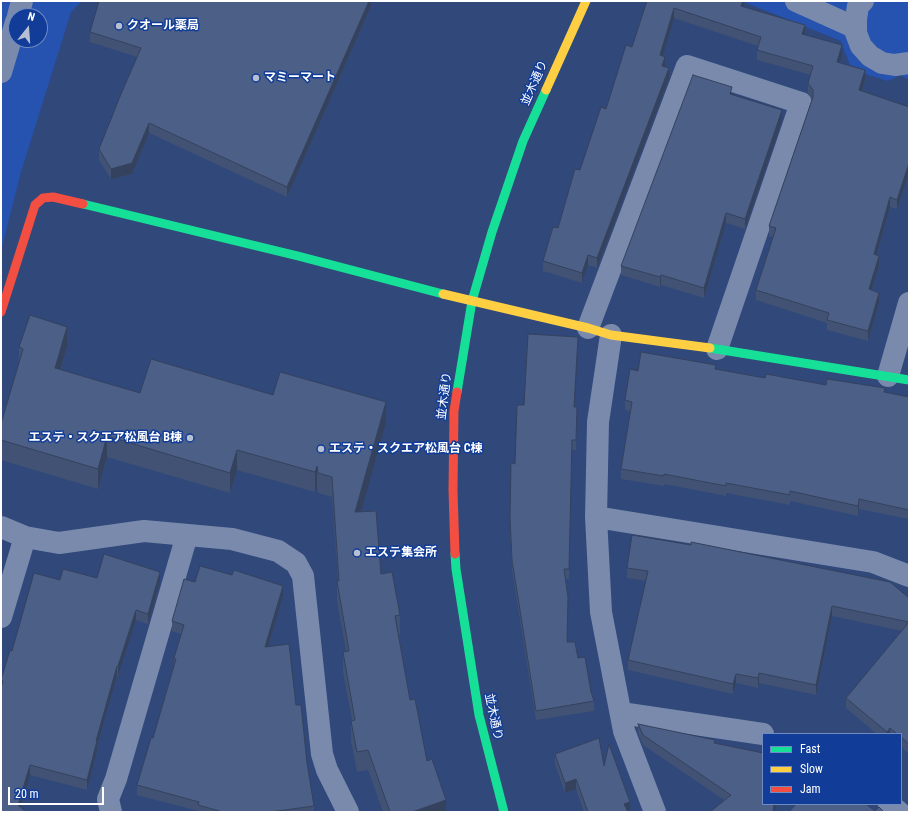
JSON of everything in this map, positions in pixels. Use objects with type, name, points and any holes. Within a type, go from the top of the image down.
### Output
[{"type":"street","name":"並木通り","points":[[504,812],[479,715],[456,569],[452,490],[454,411],[472,301],[492,232],[523,141],[586,1]]},
{"type":"street","points":[[796,1],[856,28]]},
{"type":"street","points":[[863,1],[858,6],[856,19],[856,33],[861,46],[870,56],[882,63],[895,66],[909,63]]},
{"type":"street","points":[[1,72],[8,48]]},
{"type":"street","points":[[588,328],[687,66],[801,103],[717,349]]},
{"type":"street","points":[[1,312],[35,205],[43,198],[53,197],[290,254],[611,335],[717,349],[909,380]]},
{"type":"street","points":[[888,376],[909,303]]},
{"type":"street","points":[[611,335],[598,422],[596,517],[601,612],[624,730],[655,812]]},
{"type":"street","points":[[596,517],[874,562],[909,576]]},
{"type":"street","points":[[1,527],[25,537],[59,543],[144,531],[232,539],[278,551],[296,563],[303,576],[322,754],[327,770],[348,812]]},
{"type":"street","points":[[111,812],[108,799],[116,779],[187,535]]},
{"type":"street","points":[[1,617],[25,537]]},
{"type":"street","points":[[621,713],[762,734]]},
{"type":"street","points":[[890,805],[899,812]]},
{"type":"shaded area","points":[[1,1],[82,1],[71,12],[21,172],[1,251]]},
{"type":"shaded area","points":[[742,1],[909,1],[909,80],[900,75],[888,81],[868,75],[850,65],[841,41]]},
{"type":"building","points":[[99,1],[369,1],[287,187],[149,123],[132,163],[111,169],[99,149],[141,48],[90,32]]},
{"type":"building","points":[[647,1],[743,1],[741,6],[805,25],[802,34],[842,45],[837,62],[865,70],[859,90],[909,107],[909,163],[897,200],[890,197],[874,254],[879,256],[869,289],[879,293],[868,331],[827,320],[829,313],[756,290],[776,228],[769,226],[813,97],[813,90],[808,83],[813,66],[757,50],[761,37],[674,8],[660,55],[665,57],[662,66],[669,68],[597,258],[588,255],[582,273],[543,261],[553,227],[558,228],[575,169],[580,170],[601,107],[606,109],[626,45],[632,47]]},
{"type":"building","points":[[693,75],[732,87],[730,94],[782,110],[745,219],[726,213],[704,288],[661,275],[660,277],[621,266]]},
{"type":"building","points":[[30,315],[67,327],[55,368],[140,393],[151,359],[273,395],[280,372],[386,402],[355,512],[376,511],[381,574],[392,572],[400,615],[395,616],[410,700],[415,699],[427,761],[432,759],[446,800],[412,812],[390,812],[368,750],[357,752],[351,721],[355,720],[343,652],[349,651],[337,581],[339,581],[332,477],[318,473],[317,466],[315,472],[237,450],[230,473],[107,436],[98,469],[1,440],[1,424],[23,349],[19,347]]},
{"type":"building","points":[[528,334],[578,337],[574,407],[577,407],[576,440],[572,440],[569,569],[564,569],[568,597],[567,642],[575,642],[578,658],[585,657],[594,701],[536,711],[512,560],[510,518],[511,463],[515,464],[517,405],[524,405]]},
{"type":"building","points":[[641,352],[716,365],[715,369],[765,378],[766,374],[826,385],[827,379],[885,388],[884,392],[909,397],[909,510],[859,499],[858,506],[790,491],[790,495],[726,483],[726,486],[664,474],[664,476],[621,469],[632,402],[625,400],[630,369],[638,371]]},
{"type":"building","points":[[632,535],[691,545],[691,542],[890,582],[909,598],[909,622],[832,606],[816,685],[759,673],[758,678],[736,674],[733,684],[628,660],[648,571],[627,568]]},
{"type":"building","points":[[104,554],[160,572],[148,614],[136,610],[117,666],[96,741],[87,780],[30,765],[18,805],[26,812],[1,812],[1,688],[3,681],[1,680],[10,650],[12,651],[34,573],[60,580],[63,569],[97,578]]},
{"type":"building","points":[[200,566],[232,575],[234,570],[283,586],[265,647],[289,644],[296,705],[301,705],[307,763],[314,806],[270,812],[223,812],[198,805],[199,802],[137,785],[151,738],[153,738],[176,659],[174,658],[184,625],[172,621],[184,579],[195,582]]},
{"type":"building","points":[[909,622],[909,744],[902,738],[902,733],[896,733],[890,728],[887,732],[846,698]]},
{"type":"building","points":[[638,724],[715,740],[714,743],[762,753],[762,805],[774,805],[773,812],[710,812],[731,795],[643,735]]},
{"type":"building","points":[[599,738],[604,766],[609,744],[630,802],[624,804],[628,812],[588,812],[576,779],[565,783],[555,754]]},
{"type":"building","points":[[795,805],[867,805],[875,811],[879,807],[884,812],[789,812]]},
{"type":"traffic: fast","points":[[457,392],[472,301],[492,232],[523,141],[546,90]]},
{"type":"traffic: fast","points":[[83,204],[298,256],[443,294]]},
{"type":"traffic: fast","points":[[710,348],[909,380]]},
{"type":"traffic: fast","points":[[455,554],[456,569],[479,715],[504,812]]},
{"type":"traffic: slow","points":[[546,90],[586,1]]},
{"type":"traffic: slow","points":[[443,294],[588,328],[611,335],[710,348]]},
{"type":"traffic: jam","points":[[1,312],[35,205],[43,198],[53,197],[83,204]]},
{"type":"traffic: jam","points":[[455,554],[453,490],[454,411],[457,392]]},
{"type":"place","name":"クオール薬局","points":[[119,26]]},
{"type":"place","name":"マミーマート","points":[[256,78]]},
{"type":"place","name":"エステ・スクエア松風台 B棟","points":[[190,438]]},
{"type":"place","name":"エステ・スクエア松風台 C棟","points":[[321,449]]},
{"type":"place","name":"エステ集会所","points":[[357,553]]}]
